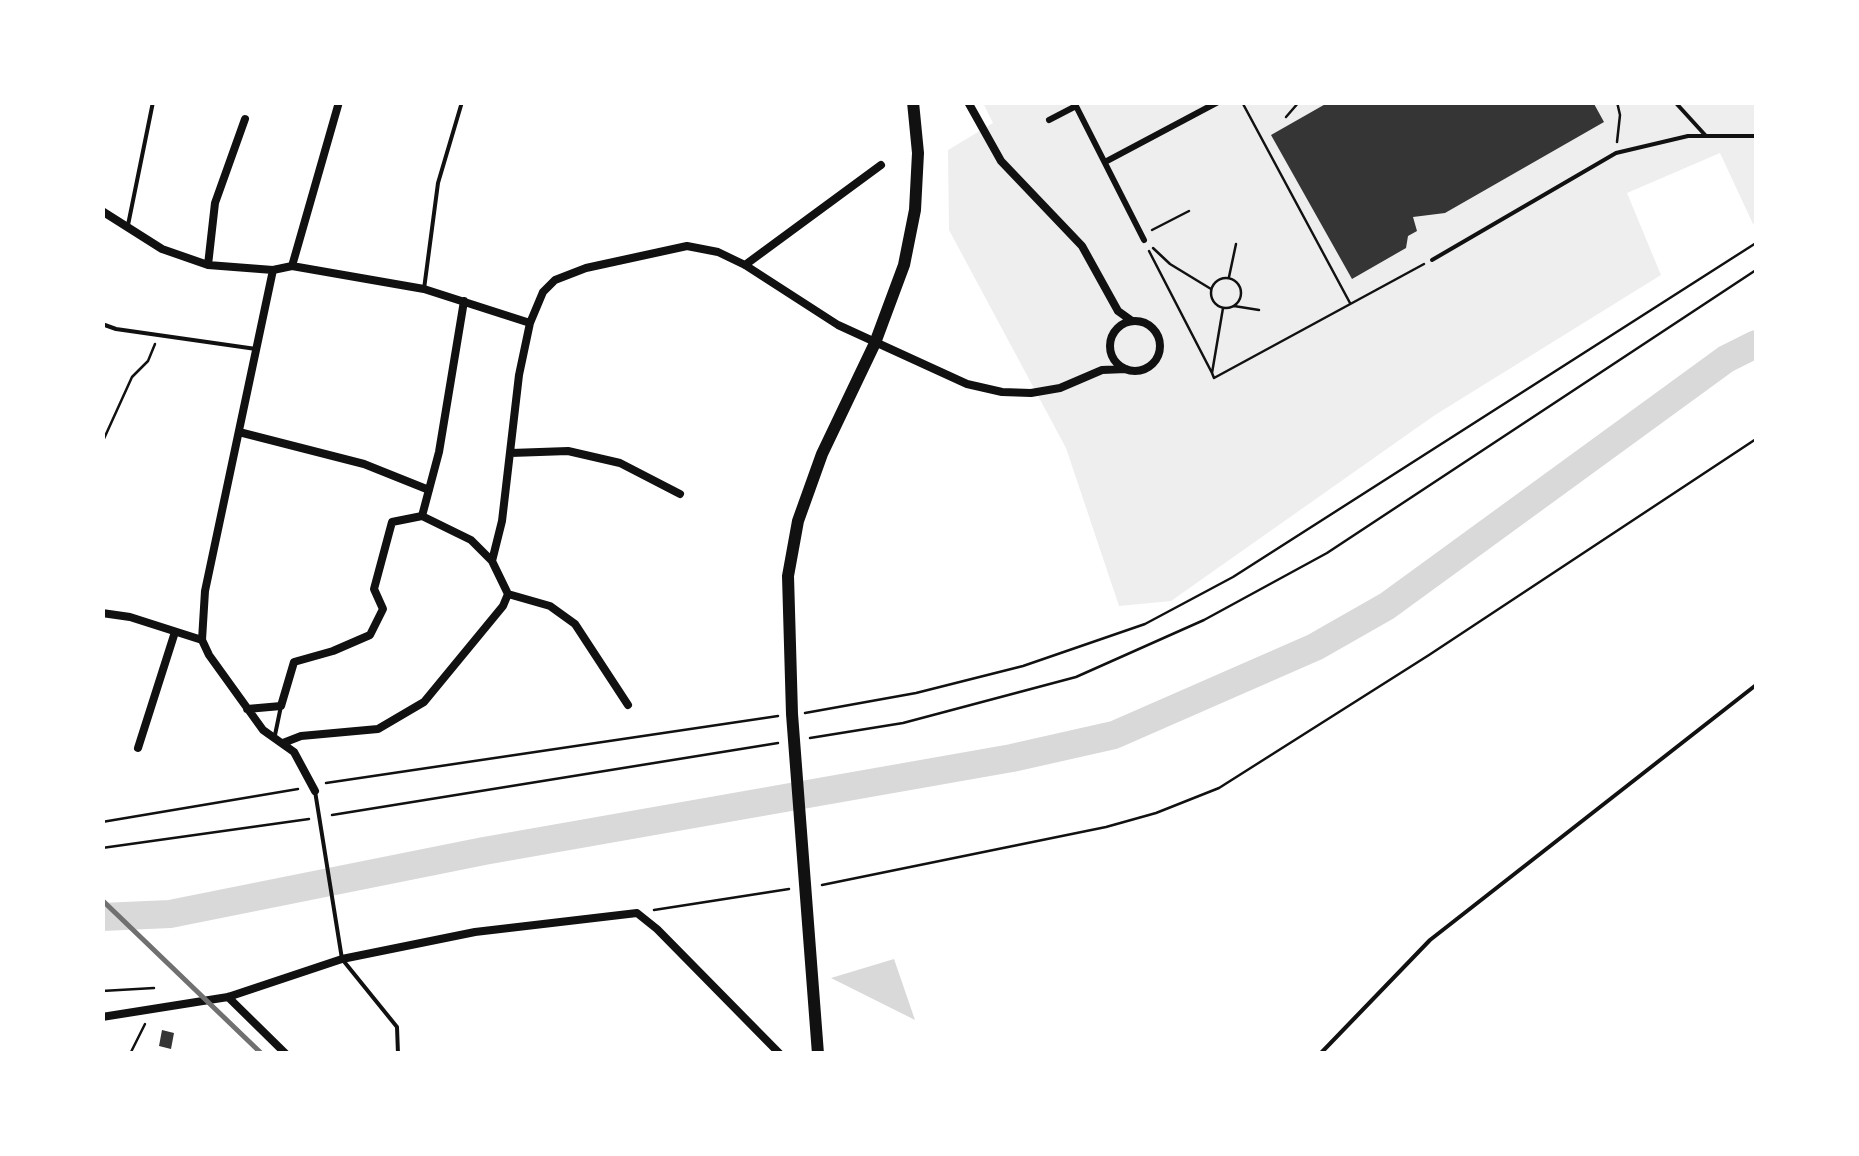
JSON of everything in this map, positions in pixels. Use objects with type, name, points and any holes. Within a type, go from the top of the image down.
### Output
[{"type":"main road","points":[[818,1054],[792,717],[788,576],[798,521],[822,454],[875,343],[904,265],[915,210],[918,153],[913,102]]},
{"type":"street","points":[[292,266],[325,162],[339,102]]},
{"type":"street","points":[[492,561],[502,521],[518,375],[530,323],[543,292],[555,280],[586,268],[687,246],[718,252],[838,325],[967,384],[1002,392],[1060,388],[1102,370],[1143,369],[1151,365],[1160,351],[1154,329],[1118,311],[1082,246],[1001,162],[968,102]]},
{"type":"street","points":[[1105,162],[1218,102]]},
{"type":"street","points":[[1049,120],[1076,106],[1143,238]]},
{"type":"street","points":[[208,265],[215,203],[245,119]]},
{"type":"street","points":[[745,265],[881,165]]},
{"type":"street","points":[[102,211],[162,249],[208,265],[274,270],[292,266],[424,289],[530,323]]},
{"type":"street","points":[[274,270],[205,591],[202,640],[208,656],[264,730],[294,752],[313,788]]},
{"type":"street","points":[[422,516],[439,452],[464,302]]},
{"type":"street","points":[[1118,311],[1118,327],[1110,350],[1126,369]]},
{"type":"street","points":[[1118,327],[1132,321]]},
{"type":"street","points":[[1102,370],[1110,350]]},
{"type":"street","points":[[239,432],[364,464],[429,490]]},
{"type":"street","points":[[511,453],[568,452],[620,463],[680,494]]},
{"type":"street","points":[[248,709],[282,706],[294,662],[370,635],[383,609],[374,590],[392,522],[422,516],[472,540],[492,561],[508,594],[550,606],[575,624],[628,705]]},
{"type":"street","points":[[284,743],[301,736],[378,729],[424,702],[503,606],[508,594]]},
{"type":"street","points":[[102,614],[130,617],[202,640]]},
{"type":"street","points":[[138,748],[176,632]]},
{"type":"street","points":[[102,1017],[228,997],[341,955],[474,932],[638,913],[780,1054]]},
{"type":"street","points":[[228,997],[286,1054]]},
{"type":"lane","points":[[128,225],[154,102]]},
{"type":"lane","points":[[424,289],[438,183],[462,102]]},
{"type":"lane","points":[[1676,102],[1706,137]]},
{"type":"lane","points":[[1432,260],[1616,153],[1688,136],[1756,136]]},
{"type":"lane","points":[[102,324],[257,349]]},
{"type":"lane","points":[[1320,1054],[1430,940],[1756,685]]},
{"type":"lane","points":[[275,737],[282,706]]},
{"type":"lane","points":[[313,788],[341,955],[397,1027],[398,1054]]},
{"type":"path","points":[[1242,102],[1350,304]]},
{"type":"path","points":[[1286,117],[1299,102]]},
{"type":"path","points":[[1616,153],[1620,115],[1617,102]]},
{"type":"path","points":[[1143,238],[1189,212]]},
{"type":"path","points":[[1143,238],[1214,378],[1432,260]]},
{"type":"path","points":[[1143,238],[1170,264],[1212,289]]},
{"type":"path","points":[[102,822],[792,717],[1024,666],[1144,624],[1233,577],[1756,243]]},
{"type":"path","points":[[1228,278],[1236,244]]},
{"type":"path","points":[[806,739],[904,723],[1076,676],[1204,620],[1327,552],[1756,270]]},
{"type":"path","points":[[1233,306],[1240,299],[1241,289],[1236,281],[1217,281],[1212,289],[1215,303],[1224,308],[1259,310]]},
{"type":"path","points":[[1212,373],[1224,308]]},
{"type":"path","points":[[102,443],[132,377],[148,362],[158,335]]},
{"type":"path","points":[[638,913],[1106,826],[1219,788],[1429,656],[1756,439]]},
{"type":"path","points":[[102,848],[356,812],[786,742]]},
{"type":"path","points":[[102,991],[154,988]]},
{"type":"path","points":[[130,1054],[152,1010]]},
{"type":"shaded area","points":[[983,103],[1756,103],[1756,222],[1753,224],[1720,153],[1627,193],[1661,275],[1435,415],[1171,601],[1119,606],[1066,448],[949,230],[948,150],[993,123]]},
{"type":"shaded area","points":[[894,959],[915,1020],[831,978]]},
{"type":"building","points":[[1329,102],[1593,102],[1604,122],[1445,213],[1413,217],[1417,231],[1408,236],[1406,248],[1352,279],[1271,135]]},
{"type":"building","points":[[162,1030],[174,1033],[171,1049],[159,1046]]},
{"type":"waterway","points":[[102,917],[170,914],[484,851],[1012,758],[1114,735],[1315,647],[1387,606],[1726,359],[1756,344]]},
{"type":"railway","points":[[102,900],[262,1054]]}]
